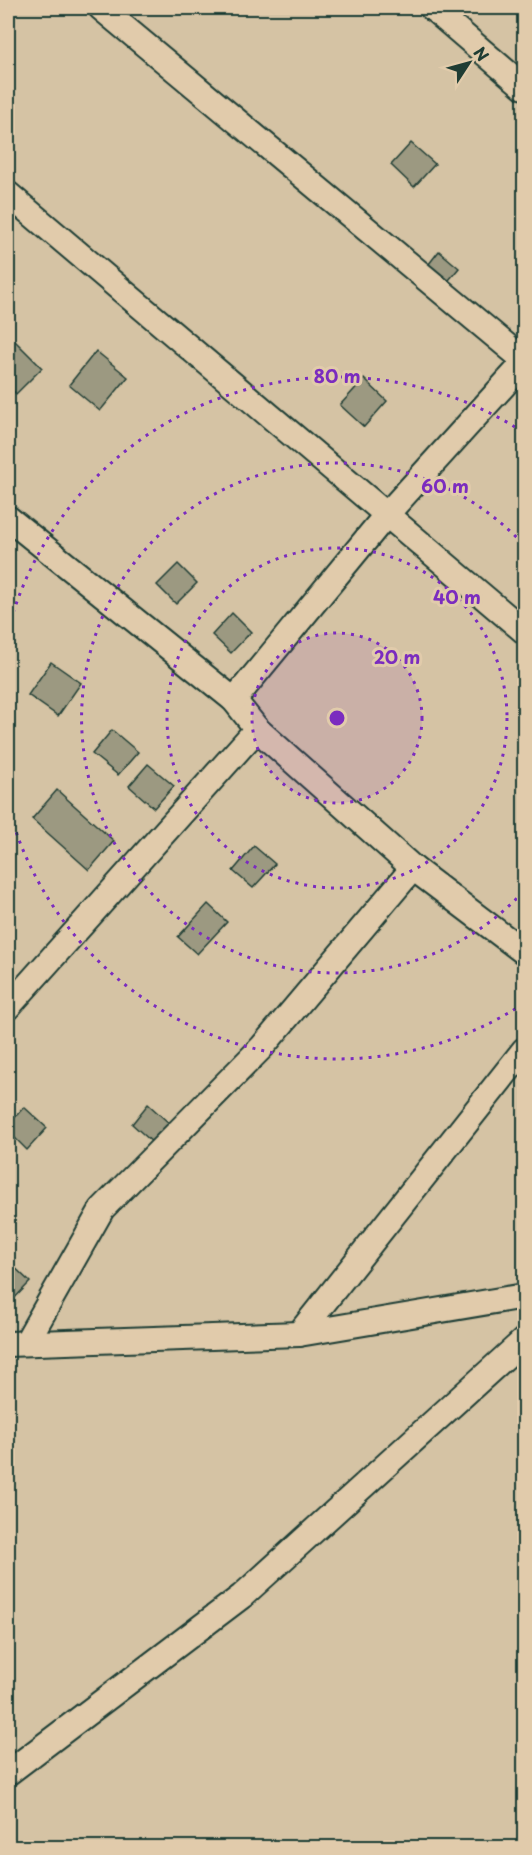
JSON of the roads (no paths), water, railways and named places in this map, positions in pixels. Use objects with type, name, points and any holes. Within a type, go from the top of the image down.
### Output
[{"type":"street","points":[[101,8],[525,361],[387,514],[234,700]]},
{"type":"street","points":[[432,8],[525,87]]},
{"type":"street","points":[[8,194],[525,630]]},
{"type":"street","points":[[8,518],[234,700],[257,729],[413,868],[525,952]]},
{"type":"street","points":[[8,1007],[257,729]]},
{"type":"street","points":[[17,1343],[102,1209],[262,1047],[413,868]]},
{"type":"street","points":[[299,1334],[525,1050]]},
{"type":"street","points":[[17,1343],[299,1334],[525,1296]]},
{"type":"street","points":[[8,1773],[242,1596],[525,1340]]}]
